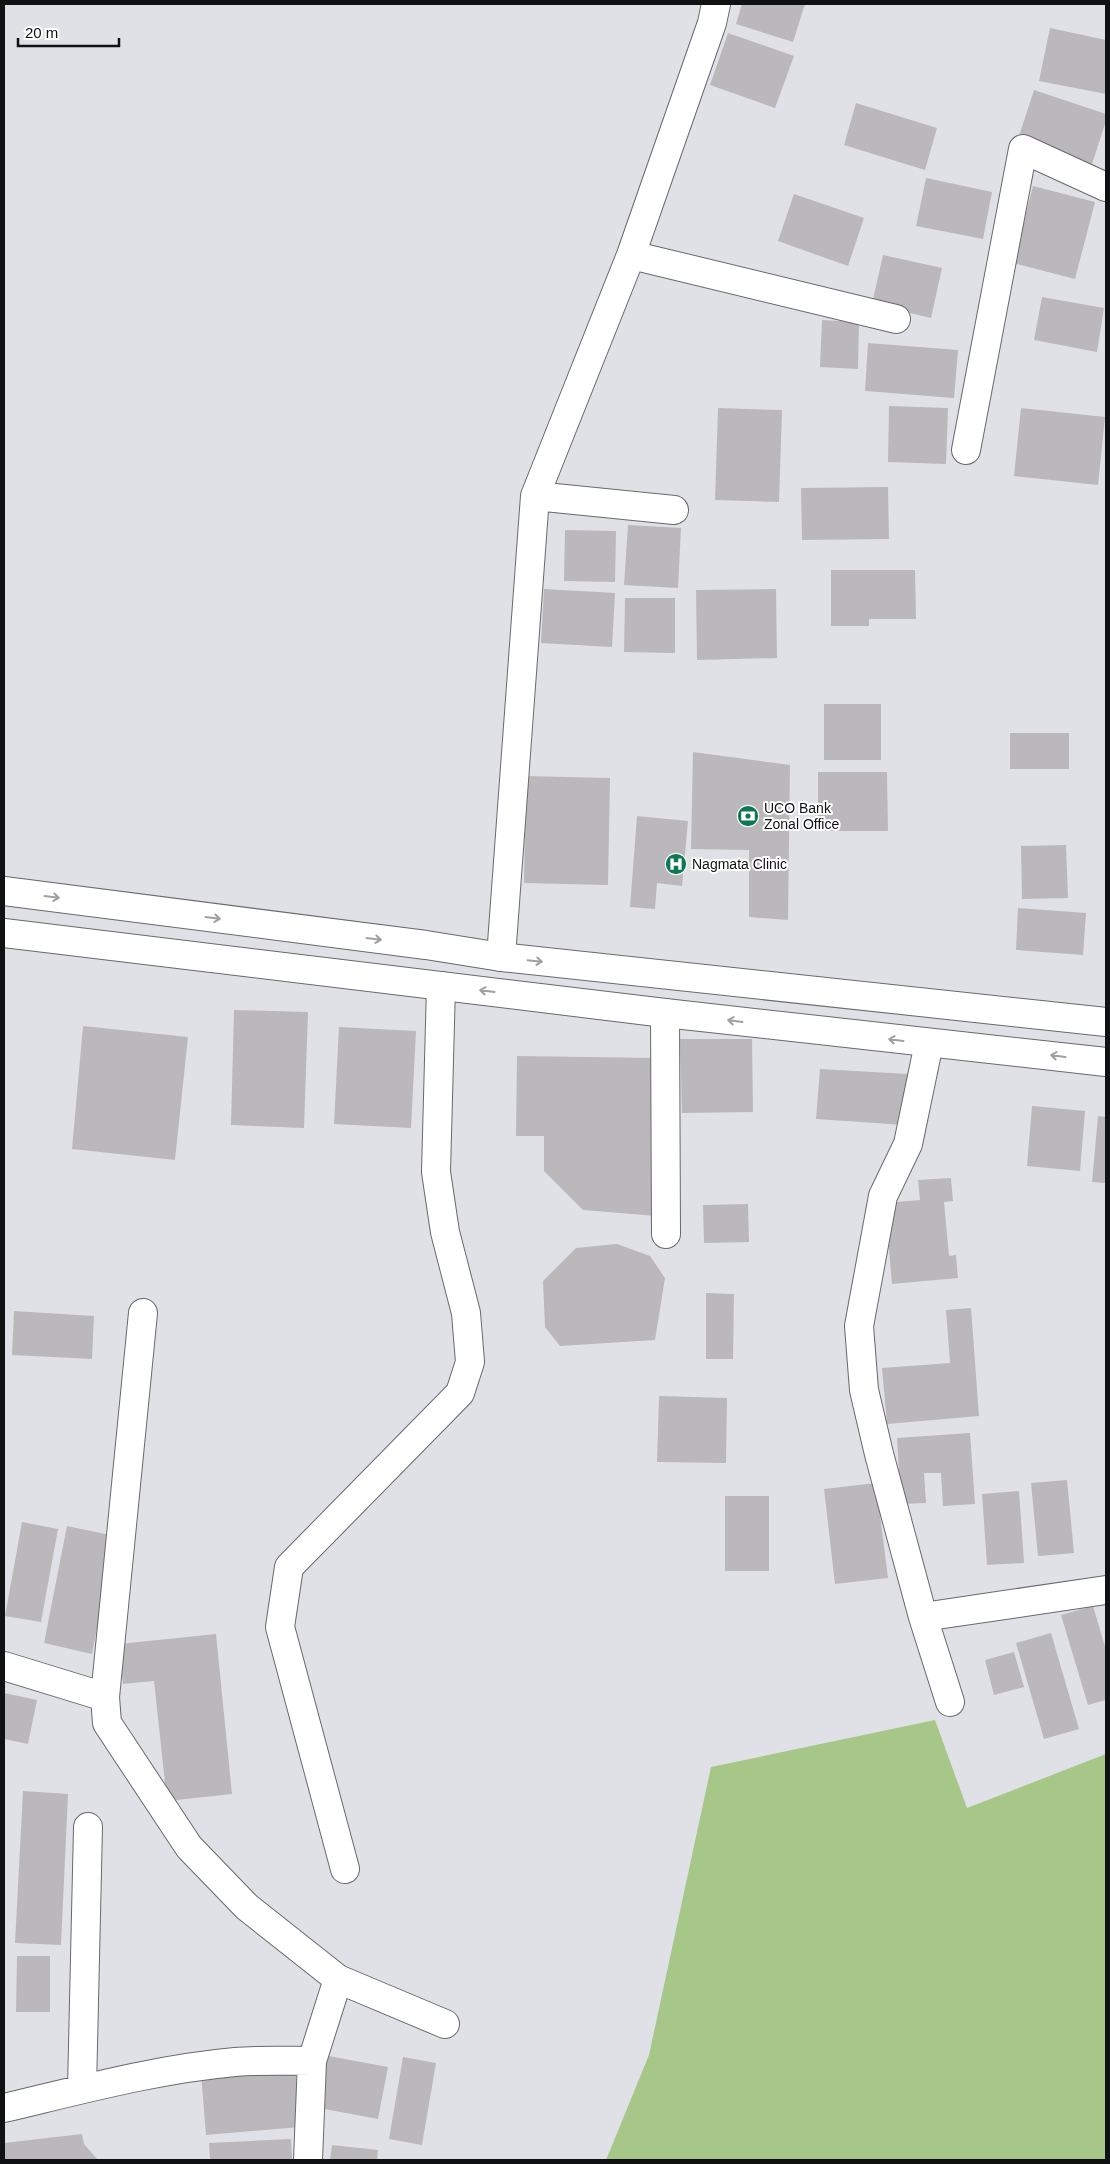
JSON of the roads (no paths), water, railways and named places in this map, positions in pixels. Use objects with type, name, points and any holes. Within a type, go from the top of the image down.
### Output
[{"type":"street","points":[[501,957],[534,496],[631,255],[712,23],[716,4]]},
{"type":"street","points":[[966,450],[1023,149],[1106,187]]},
{"type":"street","points":[[631,255],[896,319]]},
{"type":"street","points":[[534,496],[674,510]]},
{"type":"street","points":[[4,891],[426,945],[501,957],[1106,1022]]},
{"type":"street","points":[[4,933],[442,986],[1106,1062]]},
{"type":"street","points":[[345,1869],[280,1627],[289,1567],[460,1393],[470,1362],[466,1313],[445,1232],[436,1172],[442,986]]},
{"type":"street","points":[[665,1012],[666,1234]]},
{"type":"street","points":[[929,1043],[908,1144],[883,1196],[859,1326],[864,1390],[878,1454],[923,1617],[950,1702]]},
{"type":"street","points":[[143,1313],[105,1697],[108,1723],[189,1847],[247,1908],[338,1979],[445,2024]]},
{"type":"street","points":[[923,1617],[1106,1590]]},
{"type":"street","points":[[4,1666],[105,1697]]},
{"type":"street","points":[[82,2089],[88,1827]]},
{"type":"street","points":[[308,2160],[312,2061],[338,1979]]},
{"type":"street","points":[[4,2108],[82,2089],[177,2070],[236,2062],[312,2061]]},
{"type":"place","name":"UCO Bank Zonal Office","points":[[748,816]]},
{"type":"place","name":"Nagmata Clinic","points":[[676,864]]}]
